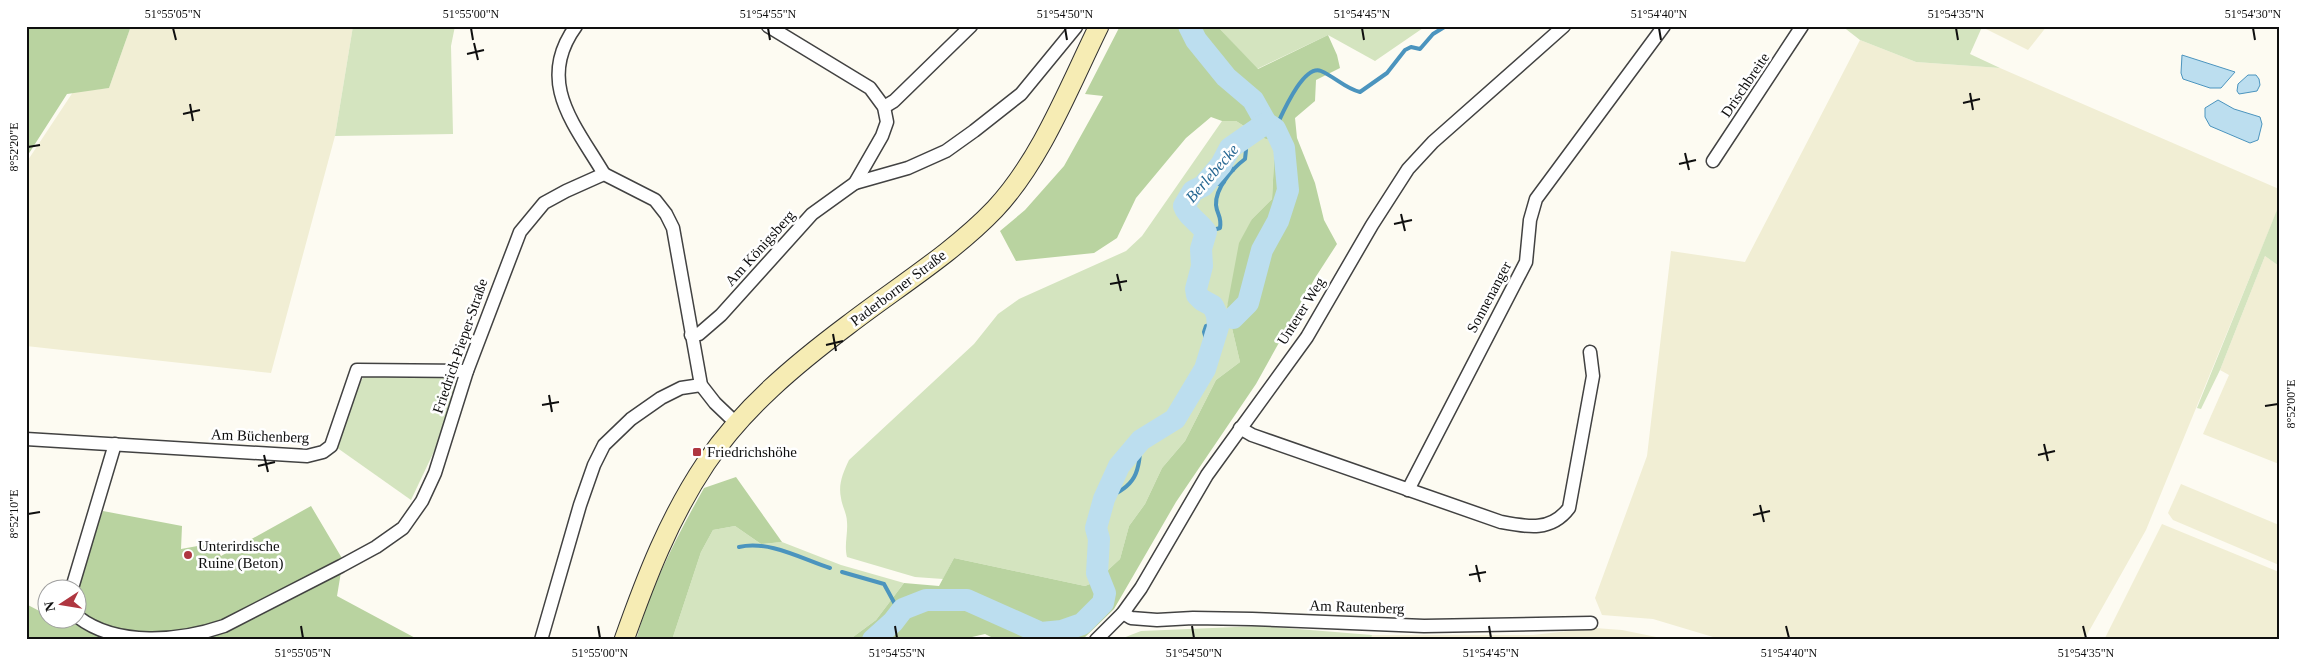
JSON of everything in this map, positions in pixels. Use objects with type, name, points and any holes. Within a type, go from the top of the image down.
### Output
[{"type":"main road","name":"Paderborner Straße","points":[[624,640],[644,584],[673,519],[706,464],[737,424],[795,367],[967,236],[996,208],[1033,157],[1099,26]]},
{"type":"street","points":[[576,26],[566,41],[559,64],[558,82],[561,99],[604,174],[655,200],[666,214],[673,228],[691,335],[702,385],[715,403],[737,424]]},
{"type":"street","points":[[768,26],[870,88],[884,107],[894,101],[971,26]]},
{"type":"street","name":"Unterer Weg","points":[[1096,640],[1123,613],[1162,555],[1207,476],[1307,336],[1372,225],[1408,169],[1433,142],[1564,26]]},
{"type":"street","name":"Sonnenanger","points":[[1408,490],[1526,262],[1530,220],[1536,199],[1664,26]]},
{"type":"street","name":"Drischbreite","points":[[1713,161],[1802,26]]},
{"type":"street","name":"Am Königsberg","points":[[691,335],[700,334],[721,315],[812,214],[855,183],[908,168],[946,151],[1021,94],[1076,27]]},
{"type":"street","name":"Am Königsberg","points":[[855,183],[888,122],[884,107]]},
{"type":"street","name":"Friedrich-Pieper-Straße","points":[[88,624],[114,634],[169,639],[205,633],[224,626],[376,546],[403,528],[422,501],[435,473],[466,371],[520,232],[544,203],[604,174]]},
{"type":"street","points":[[1240,428],[1252,435],[1501,522],[1536,526],[1554,522],[1569,508],[1593,376],[1590,352]]},
{"type":"street","name":"Am Büchenberg","points":[[26,439],[307,456],[323,452],[331,446],[357,370],[466,371]]},
{"type":"street","points":[[541,640],[580,505],[594,465],[604,445],[631,419],[661,398],[682,388],[702,385]]},
{"type":"street","points":[[75,578],[115,444]]},
{"type":"street","name":"Am Rautenberg","points":[[1123,613],[1130,618],[1157,620],[1232,618],[1424,626],[1591,623]]},
{"type":"shaded area","points":[[131,26],[353,26],[335,136],[271,373],[26,346],[26,163],[73,92],[109,88]]},
{"type":"shaded area","points":[[1980,26],[2047,26],[2028,50]]},
{"type":"shaded area","points":[[1860,40],[1916,62],[2000,68],[2279,189],[2279,206],[2146,530],[2084,640],[1723,640],[1653,619],[1602,615],[1595,598],[1647,456],[1671,251],[1745,262]]},
{"type":"shaded area","points":[[2265,256],[2279,266],[2279,464],[2203,434],[2229,375],[2220,370]]},
{"type":"shaded area","points":[[2181,484],[2279,525],[2279,565],[2173,520],[2168,513]]},
{"type":"shaded area","points":[[2162,524],[2279,572],[2279,640],[2104,640]]},
{"type":"shaded area","points":[[1595,628],[1622,630],[1671,640],[1371,640],[1372,635],[1533,635]]},
{"type":"green space","points":[[26,26],[131,26],[109,88],[67,94],[26,158]]},
{"type":"green space","points":[[353,26],[455,26],[451,46],[453,134],[335,136]]},
{"type":"green space","points":[[1120,26],[1217,26],[1258,69],[1328,35],[1337,55],[1340,68],[1316,80],[1315,101],[1295,118],[1297,138],[1315,183],[1324,220],[1337,244],[1315,278],[1256,384],[1176,502],[1114,609],[1082,640],[997,640],[985,634],[959,640],[849,640],[876,620],[904,583],[939,586],[954,558],[1085,586],[1095,582],[1120,559],[1129,526],[1145,504],[1162,468],[1185,441],[1216,380],[1240,362],[1227,307],[1239,243],[1252,219],[1272,199],[1275,142],[1263,138],[1236,121],[1222,121],[1211,117],[1186,138],[1136,198],[1117,238],[1094,253],[1016,261],[1000,231],[1025,210],[1064,166],[1103,96],[1085,94]]},
{"type":"green space","points":[[1217,26],[1426,26],[1375,61],[1328,35],[1257,69]]},
{"type":"green space","points":[[1842,26],[1980,26],[1982,27],[1970,54],[2000,68],[1916,62],[1860,40]]},
{"type":"green space","points":[[1222,121],[1236,121],[1263,138],[1275,142],[1272,199],[1252,219],[1227,307],[1240,362],[1216,380],[1185,441],[1162,468],[1145,504],[1129,526],[1120,559],[1095,582],[1085,586],[954,558],[943,579],[915,577],[847,557],[847,519],[840,488],[849,460],[974,344],[998,314],[1019,299],[1126,251],[1142,236]]},
{"type":"green space","points":[[2279,205],[2279,266],[2265,256],[2220,370],[2201,409],[2197,408]]},
{"type":"green space","points":[[367,373],[456,377],[458,382],[438,443],[411,500],[336,447],[355,388]]},
{"type":"green space","points":[[736,477],[782,542],[761,544],[735,526],[713,530],[701,552],[672,640],[636,640],[649,600],[666,562],[704,488]]},
{"type":"green space","points":[[311,506],[343,560],[337,596],[419,640],[26,640],[26,604],[38,610],[38,628],[88,628],[88,578],[78,578],[103,511],[182,526],[181,549],[214,543],[221,556]]},
{"type":"green space","points":[[735,526],[761,544],[782,542],[841,565],[904,583],[876,620],[849,640],[672,640],[701,552],[713,530]]},
{"type":"green space","points":[[1260,626],[1372,635],[1371,640],[1118,640],[1141,631]]},
{"type":"water","points":[[2182,55],[2235,72],[2221,88],[2210,88],[2183,79],[2181,73]]},
{"type":"water","points":[[2248,75],[2256,75],[2260,85],[2257,91],[2239,94],[2237,91],[2238,84]]},
{"type":"water","points":[[2218,100],[2234,109],[2260,117],[2262,124],[2258,140],[2250,143],[2210,126],[2205,117],[2205,108]]},
{"type":"waterway","name":"Berlebecke","points":[[1189,26],[1196,40],[1226,77],[1253,100],[1266,123],[1275,129],[1284,148],[1288,190],[1278,221],[1262,250],[1248,303],[1233,318]]},
{"type":"waterway","points":[[1275,129],[1294,92],[1307,75],[1314,71],[1321,71],[1360,92],[1387,73],[1405,50],[1411,47],[1420,49],[1433,34],[1446,26]]},
{"type":"waterway","name":"Berlebecke","points":[[873,640],[893,622],[903,609],[926,600],[967,600],[1041,633],[1062,631],[1082,624],[1103,603],[1105,593],[1097,573],[1099,539],[1096,528],[1104,499],[1119,466],[1141,440],[1175,419],[1205,369],[1218,327],[1217,315],[1213,306],[1202,300],[1197,295],[1196,289],[1202,266],[1201,249],[1206,232],[1184,206],[1193,191],[1203,186],[1221,165],[1230,148],[1266,123]]},
{"type":"waterway","points":[[1206,232],[1220,228],[1216,199],[1226,179],[1245,159],[1246,150],[1243,140]]},
{"type":"waterway","points":[[1224,161],[1233,170]]},
{"type":"waterway","points":[[1207,181],[1218,184],[1224,182]]},
{"type":"waterway","points":[[1209,350],[1204,332],[1206,326],[1218,323]]},
{"type":"waterway","points":[[1104,499],[1123,489],[1134,477],[1139,461],[1141,440]]},
{"type":"waterway","points":[[739,547],[762,546],[774,548],[830,568]]},
{"type":"waterway","points":[[842,572],[884,584],[896,606],[898,616]]},
{"type":"waterway","name":"Berlebecke","points":[[1041,633],[1042,640]]},
{"type":"place","name":"Friedrichshöhe","points":[[697,452]]},
{"type":"place","name":"Unterirdische Ruine (Beton)","points":[[188,555]]}]
